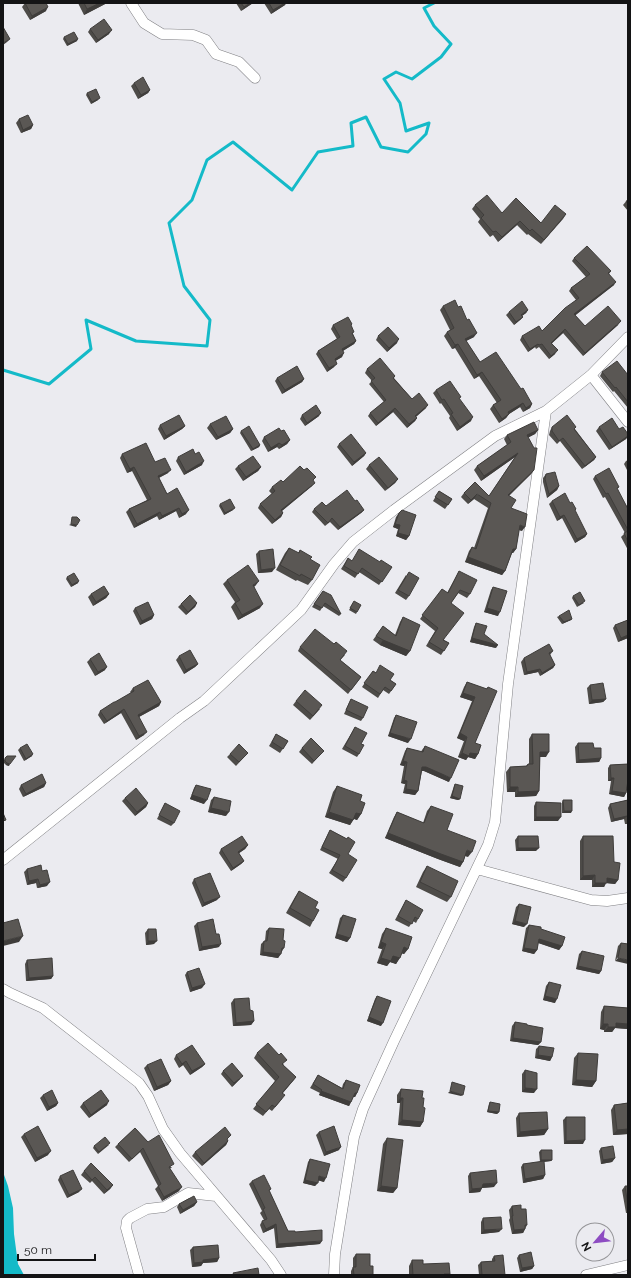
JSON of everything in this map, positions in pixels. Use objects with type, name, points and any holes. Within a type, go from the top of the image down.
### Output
[{"type":"street","points":[[131,3],[144,23],[162,34],[193,35],[206,40],[216,54],[239,62],[255,78]]},
{"type":"street","points":[[3,860],[180,718],[204,701],[301,610],[334,564],[353,542],[495,436],[546,411],[591,375],[628,337]]},
{"type":"street","points":[[591,375],[628,422]]},
{"type":"street","points":[[334,1275],[335,1254],[354,1137],[363,1109],[488,845],[495,822],[508,684],[546,411]]},
{"type":"street","points":[[476,869],[591,900],[607,901],[628,898]]},
{"type":"street","points":[[5,992],[43,1008],[139,1083],[148,1096],[163,1129],[180,1153],[271,1260],[281,1275]]},
{"type":"street","points":[[139,1275],[126,1228],[127,1221],[147,1209],[164,1207],[188,1193],[216,1196]]},
{"type":"street","points":[[586,1275],[628,1265]]},
{"type":"water","points":[[3,1172],[13,1208],[14,1234],[18,1264],[24,1275],[3,1275]]},
{"type":"building","points":[[25,3],[46,3],[48,7],[32,16]]},
{"type":"building","points":[[84,3],[100,3],[87,9]]},
{"type":"building","points":[[241,3],[250,3],[244,7]]},
{"type":"building","points":[[269,3],[285,3],[273,10]]},
{"type":"building","points":[[104,19],[112,30],[98,40],[90,29]]},
{"type":"building","points":[[3,27],[10,39],[3,43]]},
{"type":"building","points":[[74,32],[78,39],[68,44],[64,37]]},
{"type":"building","points":[[143,77],[150,90],[141,95],[134,83]]},
{"type":"building","points":[[96,89],[100,98],[92,102],[87,93]]},
{"type":"building","points":[[28,115],[33,125],[23,130],[19,119]]},
{"type":"building","points":[[487,195],[502,213],[516,198],[541,223],[555,205],[566,214],[544,240],[532,229],[530,231],[520,221],[502,237],[496,231],[493,232],[481,218],[484,215],[475,205]]},
{"type":"building","points":[[587,246],[611,271],[608,273],[616,282],[574,314],[585,326],[608,306],[621,321],[585,353],[565,329],[551,343],[558,350],[551,356],[542,344],[538,344],[530,349],[522,336],[539,326],[542,331],[565,308],[579,298],[571,288],[590,274],[574,258]]},
{"type":"building","points":[[455,300],[458,307],[461,306],[467,320],[469,319],[477,333],[465,339],[480,362],[496,352],[521,389],[523,388],[532,404],[526,408],[523,403],[508,412],[509,414],[502,419],[493,405],[501,400],[482,372],[477,375],[458,344],[455,345],[447,332],[454,328],[443,306]]},
{"type":"building","points":[[522,301],[528,310],[521,315],[523,317],[516,322],[509,312]]},
{"type":"building","points":[[348,317],[352,324],[351,325],[354,332],[352,333],[356,341],[342,349],[344,353],[335,359],[337,364],[329,368],[318,351],[340,337],[333,325]]},
{"type":"building","points":[[388,327],[399,339],[389,348],[378,336]]},
{"type":"building","points":[[380,358],[395,376],[393,378],[412,399],[419,393],[428,405],[415,416],[417,418],[409,424],[395,408],[378,423],[370,413],[386,400],[371,381],[375,378],[367,369]]},
{"type":"building","points":[[617,361],[628,375],[628,402],[602,372]]},
{"type":"building","points":[[297,366],[304,379],[285,390],[277,378]]},
{"type":"building","points":[[450,381],[461,397],[459,398],[473,417],[460,427],[451,414],[453,413],[444,399],[442,400],[436,390]]},
{"type":"building","points":[[316,405],[321,413],[307,423],[302,415]]},
{"type":"building","points":[[179,415],[185,426],[166,436],[160,425]]},
{"type":"building","points":[[567,415],[576,427],[574,429],[596,457],[585,466],[563,438],[559,441],[552,431],[552,427]]},
{"type":"building","points":[[226,416],[233,429],[218,437],[210,424]]},
{"type":"building","points":[[612,418],[619,429],[623,427],[628,436],[612,447],[599,427]]},
{"type":"building","points":[[534,422],[538,430],[527,435],[534,448],[537,448],[534,470],[508,495],[516,500],[511,508],[527,514],[525,527],[520,525],[516,549],[513,549],[505,571],[468,557],[472,547],[476,549],[491,503],[477,494],[471,500],[464,493],[475,482],[489,496],[518,453],[484,476],[477,466],[511,442],[507,435]]},
{"type":"building","points":[[249,426],[260,445],[253,449],[241,431]]},
{"type":"building","points":[[279,428],[281,431],[284,430],[290,440],[282,445],[279,443],[271,448],[264,437]]},
{"type":"building","points":[[351,434],[366,453],[354,462],[339,444]]},
{"type":"building","points":[[146,443],[155,462],[165,458],[171,470],[158,476],[167,494],[177,488],[189,510],[182,514],[179,508],[162,516],[160,512],[137,524],[129,509],[151,499],[134,467],[130,469],[122,454]]},
{"type":"building","points":[[193,449],[195,454],[199,452],[204,461],[186,472],[178,457]]},
{"type":"building","points":[[253,456],[261,467],[246,477],[238,466]]},
{"type":"building","points":[[379,457],[398,479],[388,488],[369,465]]},
{"type":"building","points":[[300,466],[304,470],[307,468],[316,477],[313,480],[315,483],[281,510],[283,513],[275,520],[260,504],[275,491],[272,487],[281,480],[283,482]]},
{"type":"building","points":[[609,468],[628,509],[628,530],[608,493],[606,494],[595,476]]},
{"type":"building","points":[[555,472],[559,486],[549,494],[545,479],[546,474]]},
{"type":"building","points":[[347,490],[364,510],[340,527],[332,518],[328,523],[314,509],[322,502],[326,506]]},
{"type":"building","points":[[439,491],[452,499],[448,505],[435,497]]},
{"type":"building","points":[[565,493],[570,503],[572,502],[576,509],[575,510],[587,534],[577,539],[564,515],[560,517],[552,501]]},
{"type":"building","points":[[230,499],[235,508],[225,513],[220,504]]},
{"type":"building","points":[[402,510],[416,515],[409,536],[398,533],[400,525],[395,524],[399,513]]},
{"type":"building","points":[[72,517],[77,517],[80,520],[77,525],[71,524]]},
{"type":"building","points":[[628,531],[628,542],[624,533]]},
{"type":"building","points":[[289,548],[299,553],[300,550],[312,557],[310,559],[320,565],[312,580],[301,574],[300,576],[280,565]]},
{"type":"building","points":[[273,549],[275,568],[261,570],[259,551]]},
{"type":"building","points":[[359,549],[380,562],[381,560],[392,567],[382,582],[362,568],[358,574],[344,566],[348,558],[352,561]]},
{"type":"building","points":[[248,565],[259,581],[253,585],[263,604],[242,615],[235,603],[240,600],[227,580]]},
{"type":"building","points":[[459,571],[477,580],[470,594],[460,590],[451,603],[464,613],[443,640],[449,643],[444,651],[429,642],[438,628],[422,615],[442,589],[448,593]]},
{"type":"building","points":[[409,572],[419,578],[409,596],[398,590]]},
{"type":"building","points":[[74,573],[79,581],[72,585],[67,577]]},
{"type":"building","points":[[104,586],[109,594],[96,602],[91,594]]},
{"type":"building","points":[[493,587],[507,591],[500,612],[487,608]]},
{"type":"building","points":[[323,591],[331,595],[341,614],[325,603],[322,608],[314,604]]},
{"type":"building","points":[[580,592],[585,601],[579,605],[573,596]]},
{"type":"building","points":[[190,595],[197,603],[188,612],[181,604]]},
{"type":"building","points":[[354,601],[361,605],[357,612],[350,608]]},
{"type":"building","points":[[148,602],[154,615],[142,621],[135,608]]},
{"type":"building","points":[[569,610],[572,619],[564,622],[559,616]]},
{"type":"building","points":[[403,617],[420,625],[410,651],[376,636],[383,626],[396,636]]},
{"type":"building","points":[[628,620],[628,635],[621,638],[615,625]]},
{"type":"building","points":[[476,623],[487,626],[484,634],[498,645],[472,638]]},
{"type":"building","points":[[315,629],[334,644],[336,642],[347,651],[340,660],[361,677],[351,690],[300,647]]},
{"type":"building","points":[[549,644],[553,651],[549,653],[555,665],[542,673],[540,669],[527,672],[524,658]]},
{"type":"building","points":[[190,650],[198,664],[186,670],[179,656]]},
{"type":"building","points":[[99,653],[107,667],[98,672],[90,659]]},
{"type":"building","points":[[380,665],[394,674],[390,680],[396,684],[391,691],[385,687],[380,694],[364,683],[373,671],[376,673]]},
{"type":"building","points":[[148,680],[161,702],[138,715],[147,732],[139,736],[124,709],[107,721],[100,711],[134,691],[133,688]]},
{"type":"building","points":[[467,682],[487,689],[488,687],[497,691],[475,743],[481,745],[478,754],[470,753],[469,756],[462,753],[467,737],[460,733],[475,697],[463,693]]},
{"type":"building","points":[[603,683],[606,699],[592,700],[590,685]]},
{"type":"building","points":[[305,690],[322,705],[313,716],[296,701]]},
{"type":"building","points":[[351,699],[368,707],[363,718],[346,710]]},
{"type":"building","points":[[396,715],[417,722],[411,739],[390,733]]},
{"type":"building","points":[[355,727],[367,733],[361,744],[364,745],[359,754],[345,746]]},
{"type":"building","points":[[276,734],[288,741],[283,749],[272,742]]},
{"type":"building","points":[[532,734],[549,734],[549,752],[540,752],[539,791],[518,792],[518,787],[510,787],[510,767],[527,766],[528,764],[533,764]]},
{"type":"building","points":[[311,738],[324,751],[314,761],[302,748]]},
{"type":"building","points":[[578,743],[593,743],[594,748],[601,748],[601,758],[579,760]]},
{"type":"building","points":[[27,744],[33,754],[26,759],[20,748]]},
{"type":"building","points":[[239,744],[248,753],[239,762],[230,754]]},
{"type":"building","points":[[425,746],[459,760],[451,778],[426,767],[422,767],[418,791],[406,789],[407,781],[404,780],[407,762],[403,761],[407,748],[423,752]]},
{"type":"building","points":[[7,756],[16,756],[10,764],[5,761]]},
{"type":"building","points":[[628,764],[626,793],[612,791],[614,778],[611,778],[610,765]]},
{"type":"building","points":[[42,774],[46,783],[26,794],[21,785]]},
{"type":"building","points":[[455,784],[463,786],[460,799],[452,796]]},
{"type":"building","points":[[196,785],[211,789],[207,800],[192,795]]},
{"type":"building","points":[[337,786],[362,795],[360,801],[365,803],[361,814],[356,813],[353,820],[329,812]]},
{"type":"building","points":[[136,788],[148,803],[137,812],[125,798]]},
{"type":"building","points":[[214,797],[231,801],[229,812],[211,808]]},
{"type":"building","points":[[563,800],[572,800],[572,811],[564,811]]},
{"type":"building","points":[[628,800],[628,820],[627,816],[614,819],[610,804]]},
{"type":"building","points":[[536,802],[561,803],[561,817],[536,817]]},
{"type":"building","points":[[165,803],[180,811],[174,823],[159,815]]},
{"type":"building","points":[[431,806],[453,814],[447,830],[476,841],[472,852],[467,850],[463,862],[388,833],[397,812],[424,823]]},
{"type":"building","points":[[3,813],[6,820],[3,821]]},
{"type":"building","points":[[330,830],[347,839],[348,837],[355,842],[348,854],[357,860],[346,878],[332,870],[340,855],[322,847]]},
{"type":"building","points":[[242,836],[248,845],[238,852],[244,861],[233,868],[221,849]]},
{"type":"building","points":[[518,836],[538,836],[539,848],[518,848]]},
{"type":"building","points":[[583,836],[613,836],[614,862],[620,863],[618,880],[607,878],[607,883],[595,883],[595,875],[583,876]]},
{"type":"building","points":[[41,865],[42,871],[47,870],[50,882],[40,885],[38,879],[29,881],[27,869]]},
{"type":"building","points":[[427,866],[458,881],[451,897],[420,882]]},
{"type":"building","points":[[210,873],[220,897],[204,903],[194,879]]},
{"type":"building","points":[[299,891],[318,902],[315,908],[319,910],[313,921],[290,908]]},
{"type":"building","points":[[406,900],[423,910],[418,919],[415,917],[412,924],[398,916]]},
{"type":"building","points":[[519,904],[531,907],[527,924],[515,921]]},
{"type":"building","points":[[343,915],[356,919],[350,938],[337,934]]},
{"type":"building","points":[[18,919],[23,936],[3,941],[3,923]]},
{"type":"building","points":[[213,919],[216,934],[219,934],[221,944],[202,947],[197,923]]},
{"type":"building","points":[[529,925],[541,927],[541,929],[565,937],[562,946],[539,939],[537,950],[524,948]]},
{"type":"building","points":[[269,928],[284,929],[283,940],[285,941],[281,954],[263,952],[264,941],[267,941]]},
{"type":"building","points":[[386,928],[412,937],[408,949],[404,947],[400,958],[393,956],[391,961],[381,958],[386,944],[381,942]]},
{"type":"building","points":[[148,929],[156,929],[157,941],[148,941]]},
{"type":"building","points":[[621,943],[628,944],[628,960],[618,958]]},
{"type":"building","points":[[582,951],[604,956],[601,971],[578,966]]},
{"type":"building","points":[[52,958],[53,976],[29,978],[27,960]]},
{"type":"building","points":[[199,968],[205,984],[192,988],[187,972]]},
{"type":"building","points":[[549,982],[561,985],[557,999],[545,996]]},
{"type":"building","points":[[377,996],[391,1001],[383,1023],[369,1017]]},
{"type":"building","points":[[249,998],[250,1010],[253,1011],[254,1021],[236,1023],[234,999]]},
{"type":"building","points":[[604,1006],[628,1008],[628,1024],[616,1023],[616,1027],[608,1027],[608,1024],[603,1024]]},
{"type":"building","points":[[515,1022],[543,1028],[541,1042],[513,1038]]},
{"type":"building","points":[[268,1043],[279,1055],[281,1053],[287,1060],[282,1064],[296,1077],[282,1093],[285,1095],[275,1107],[272,1105],[266,1112],[256,1104],[279,1077],[257,1053]]},
{"type":"building","points":[[192,1045],[205,1064],[192,1071],[186,1061],[182,1064],[176,1055]]},
{"type":"building","points":[[539,1046],[554,1048],[552,1057],[538,1055]]},
{"type":"building","points":[[578,1053],[598,1054],[596,1081],[576,1080]]},
{"type":"building","points":[[161,1059],[171,1081],[157,1087],[147,1065]]},
{"type":"building","points":[[232,1063],[243,1076],[234,1083],[223,1071]]},
{"type":"building","points":[[525,1070],[537,1073],[537,1089],[525,1088]]},
{"type":"building","points":[[318,1075],[343,1089],[346,1080],[360,1085],[351,1102],[321,1091],[322,1090],[313,1084]]},
{"type":"building","points":[[452,1082],[465,1086],[463,1095],[450,1091]]},
{"type":"building","points":[[401,1089],[423,1091],[423,1107],[425,1108],[423,1122],[402,1120],[403,1098],[400,1098]]},
{"type":"building","points":[[52,1090],[58,1103],[49,1107],[43,1095]]},
{"type":"building","points":[[101,1090],[109,1101],[91,1115],[83,1103]]},
{"type":"building","points":[[490,1102],[500,1104],[499,1112],[488,1111]]},
{"type":"building","points":[[628,1103],[628,1129],[617,1130],[614,1105]]},
{"type":"building","points":[[547,1112],[548,1129],[520,1132],[519,1113]]},
{"type":"building","points":[[566,1117],[585,1117],[585,1140],[566,1141]]},
{"type":"building","points":[[38,1126],[51,1151],[37,1158],[24,1134]]},
{"type":"building","points":[[334,1126],[341,1147],[326,1152],[319,1132]]},
{"type":"building","points":[[225,1127],[231,1135],[227,1139],[228,1141],[204,1163],[195,1152]]},
{"type":"building","points":[[135,1128],[148,1142],[159,1135],[174,1164],[169,1167],[182,1187],[164,1197],[158,1186],[161,1184],[143,1148],[132,1159],[118,1144]]},
{"type":"building","points":[[105,1137],[110,1143],[99,1152],[94,1146]]},
{"type":"building","points":[[387,1138],[403,1140],[397,1188],[381,1186]]},
{"type":"building","points":[[613,1146],[615,1158],[603,1160],[601,1148]]},
{"type":"building","points":[[541,1150],[552,1150],[552,1160],[541,1160]]},
{"type":"building","points":[[310,1159],[330,1164],[326,1178],[319,1176],[318,1183],[305,1180]]},
{"type":"building","points":[[544,1161],[545,1175],[525,1179],[523,1164]]},
{"type":"building","points":[[91,1163],[113,1185],[107,1190],[95,1177],[92,1180],[84,1171]]},
{"type":"building","points":[[73,1170],[82,1189],[69,1195],[60,1176]]},
{"type":"building","points":[[496,1170],[497,1183],[483,1184],[482,1188],[472,1189],[470,1173]]},
{"type":"building","points":[[264,1175],[271,1189],[269,1190],[288,1231],[295,1232],[322,1230],[322,1241],[278,1244],[276,1224],[266,1229],[262,1221],[267,1219],[263,1209],[265,1208],[252,1181]]},
{"type":"building","points":[[625,1186],[628,1186],[628,1206]]},
{"type":"building","points":[[194,1196],[197,1202],[183,1210],[179,1204]]},
{"type":"building","points":[[521,1205],[521,1209],[526,1209],[527,1225],[525,1225],[525,1229],[514,1230],[512,1206]]},
{"type":"building","points":[[501,1217],[502,1229],[484,1230],[483,1218]]},
{"type":"building","points":[[218,1245],[219,1258],[194,1263],[193,1247]]},
{"type":"building","points":[[531,1252],[534,1266],[522,1268],[519,1255]]},
{"type":"building","points":[[356,1254],[370,1254],[370,1266],[373,1266],[373,1275],[354,1275],[353,1267],[356,1267]]},
{"type":"building","points":[[503,1255],[505,1275],[482,1275],[481,1262],[495,1261],[494,1256]]},
{"type":"building","points":[[412,1260],[423,1260],[423,1264],[449,1263],[450,1274],[413,1275]]},
{"type":"building","points":[[258,1268],[259,1275],[234,1275],[233,1273]]},
{"type":"waterway","points":[[3,370],[49,384],[91,349],[86,320],[136,341],[207,346],[210,320],[184,286],[169,223],[192,200],[207,160],[233,142],[292,190],[318,152],[353,146],[351,123],[366,117],[381,147],[408,152],[426,134],[429,123],[406,131],[400,103],[384,79],[396,72],[412,79],[441,57],[451,44],[434,26],[424,8],[434,3]]}]
